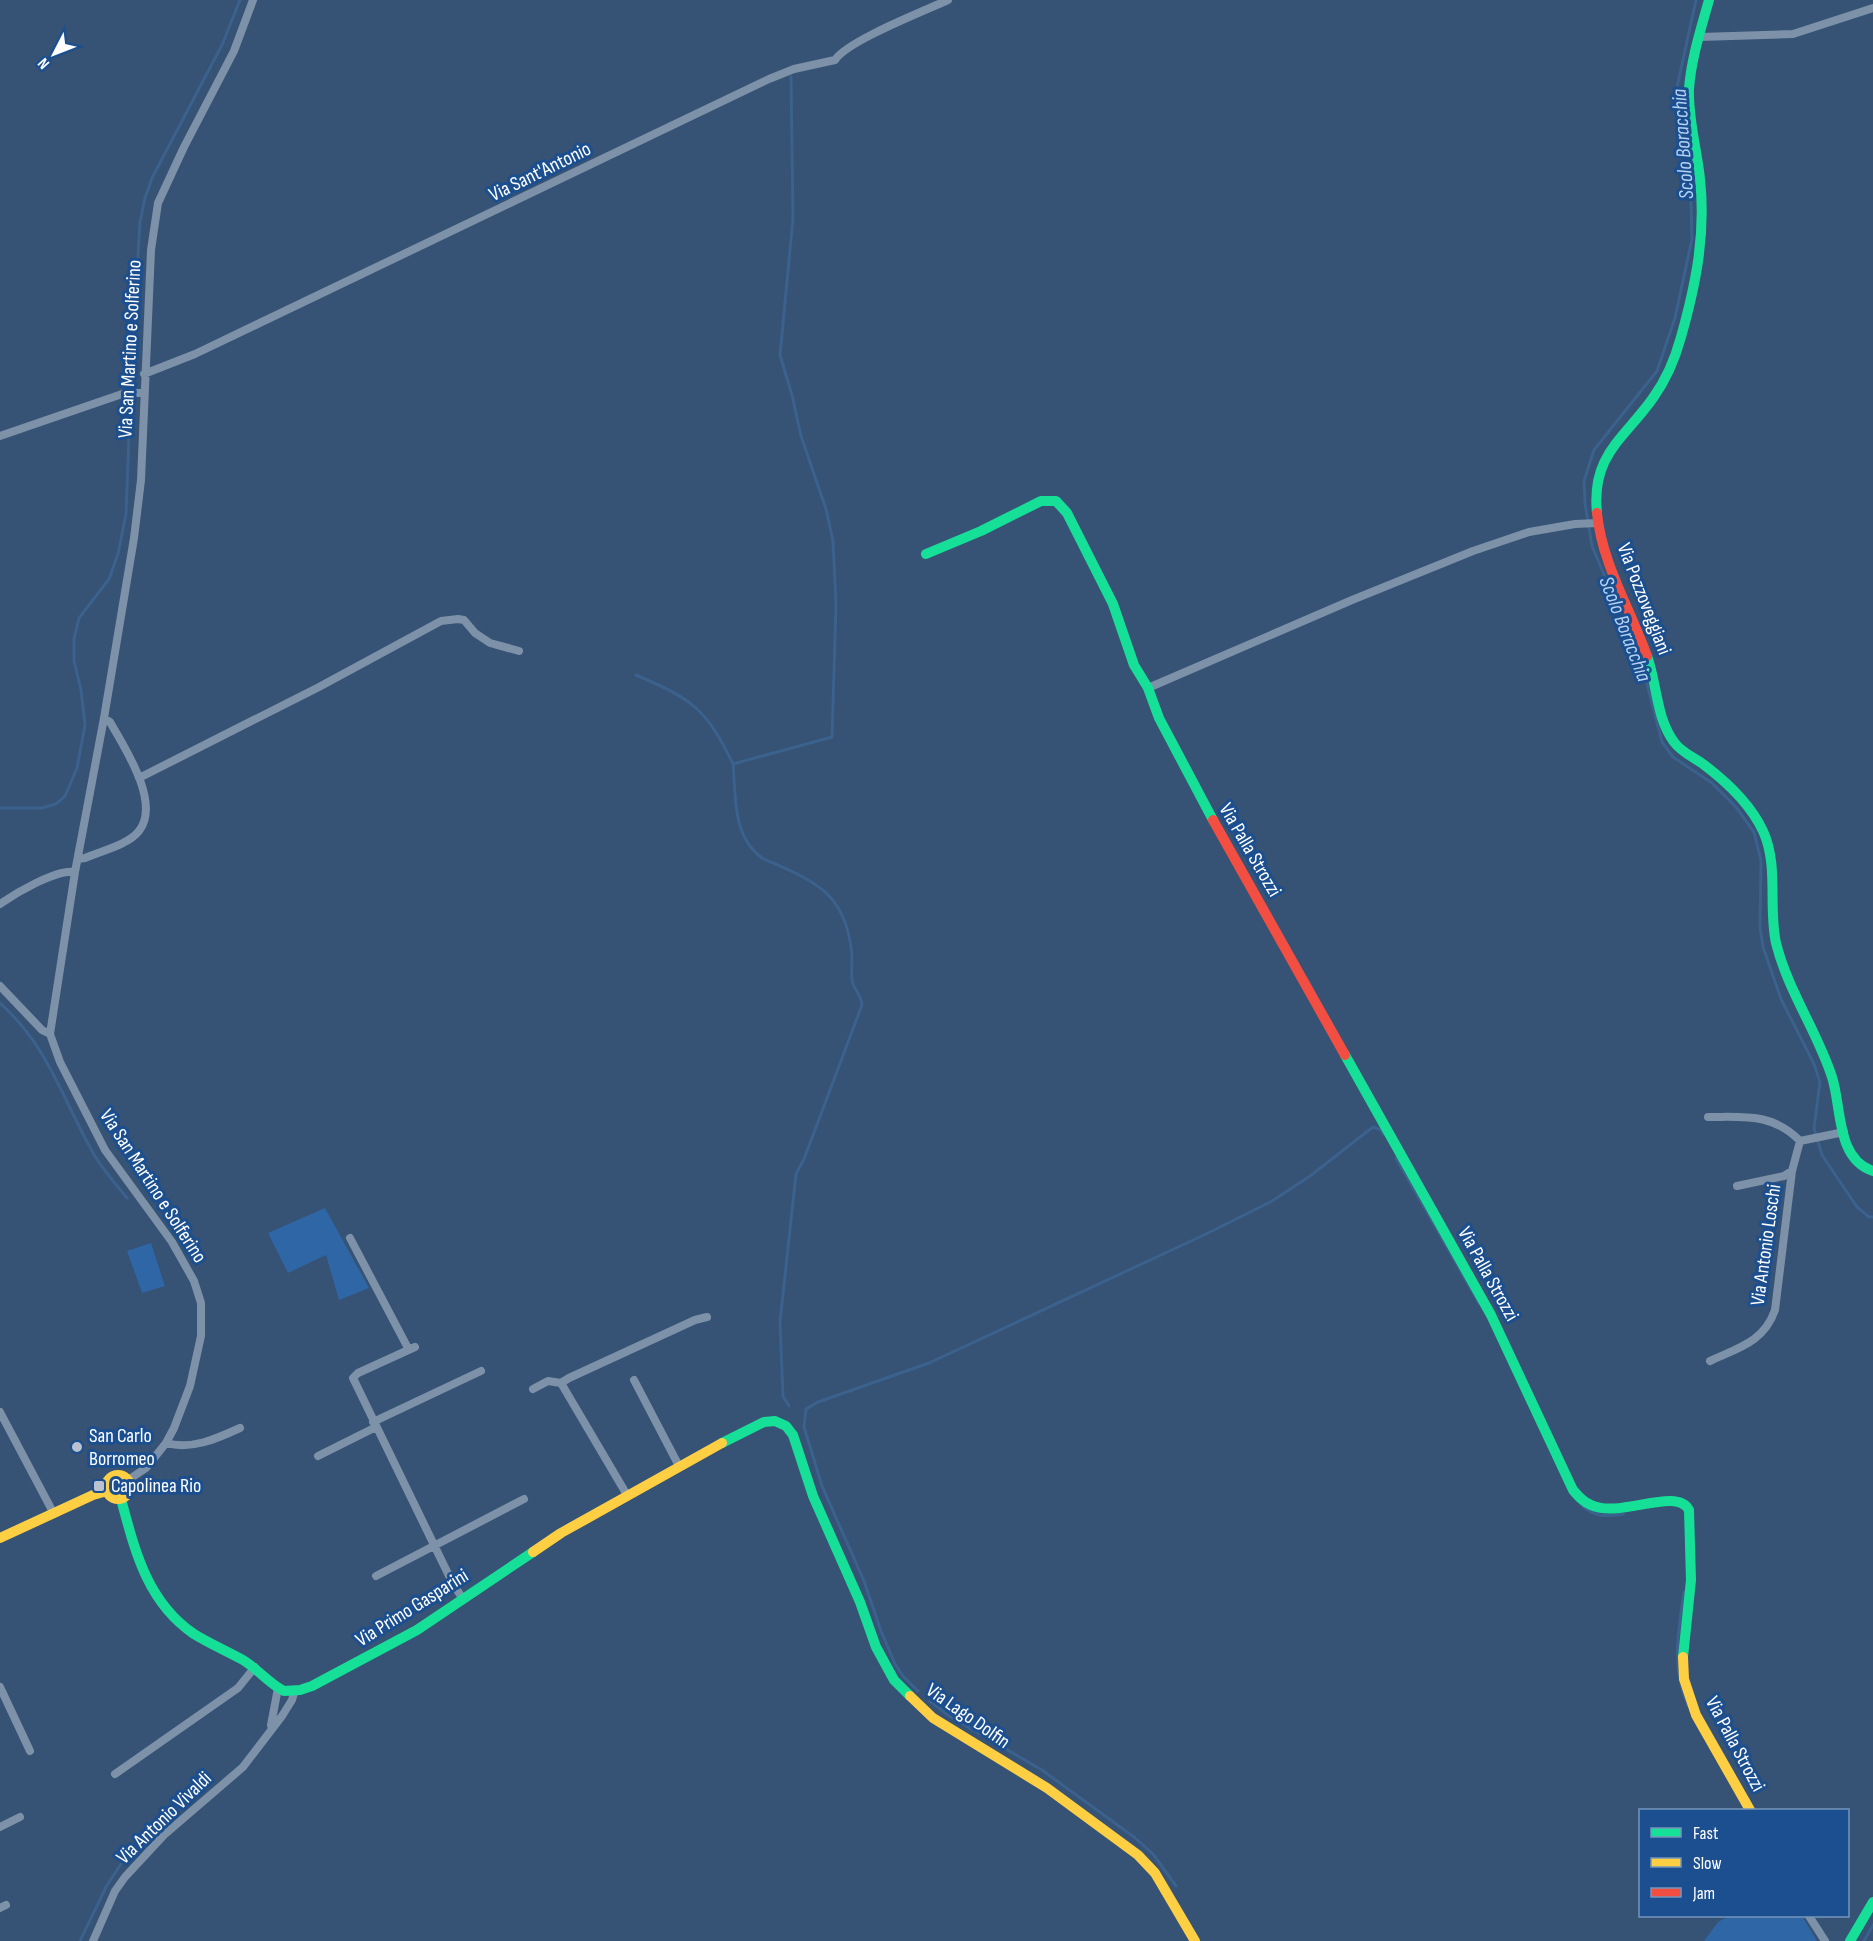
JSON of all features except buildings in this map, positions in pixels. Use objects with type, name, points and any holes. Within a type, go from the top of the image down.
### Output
[{"type":"street","name":"Via San Martino e Solferino","points":[[128,1480],[146,1468],[166,1443],[174,1428],[190,1386],[201,1336],[201,1303],[194,1281],[172,1242],[105,1150],[60,1062],[50,1034],[75,872],[134,538],[141,480],[134,392],[144,374],[151,250],[158,203],[234,51],[253,0]]},
{"type":"street","name":"Via Sant'Antonio","points":[[144,374],[195,354],[769,79],[794,69],[835,60],[840,52],[948,0]]},
{"type":"street","name":"Via Pozzoveggiani","points":[[1709,0],[1689,83],[1689,105],[1702,208],[1699,267],[1676,348],[1662,385],[1611,448],[1602,467],[1597,485],[1594,524],[1608,564],[1651,667],[1669,733],[1684,752],[1734,791],[1756,817],[1764,833],[1769,846],[1776,941],[1790,985],[1826,1058],[1838,1097],[1840,1133],[1850,1156],[1868,1172],[1873,1172]]},
{"type":"street","points":[[1700,37],[1793,34],[1873,8]]},
{"type":"street","points":[[0,436],[134,392]]},
{"type":"street","name":"Via Palla Strozzi","points":[[927,554],[981,531],[1041,501],[1052,498],[1058,501],[1067,513],[1100,575],[1113,604],[1134,665],[1148,688],[1159,718],[1201,800],[1491,1315],[1573,1490],[1587,1505],[1600,1510],[1674,1499],[1686,1504],[1689,1510],[1691,1580],[1683,1645],[1684,1679],[1696,1714],[1749,1809]]},
{"type":"street","points":[[1148,688],[1426,569],[1529,532],[1578,524],[1594,524]]},
{"type":"street","points":[[139,778],[319,687],[441,621],[464,620],[475,633],[490,643],[519,651]]},
{"type":"street","points":[[78,859],[126,840],[138,832],[145,821],[146,810],[139,778],[110,722],[104,718]]},
{"type":"street","points":[[0,904],[60,873],[75,872]]},
{"type":"street","points":[[0,986],[42,1030],[50,1034]]},
{"type":"street","points":[[1708,1117],[1748,1117],[1775,1122],[1804,1140],[1840,1133]]},
{"type":"street","name":"Via Antonio Loschi","points":[[1710,1361],[1751,1342],[1771,1323],[1775,1310],[1792,1171],[1804,1140]]},
{"type":"street","name":"Via Antonio Loschi","points":[[1737,1186],[1784,1176],[1792,1171]]},
{"type":"street","points":[[350,1238],[412,1348],[358,1373],[353,1378],[374,1425],[463,1599]]},
{"type":"street","points":[[533,1389],[548,1381],[561,1383],[695,1320],[707,1317]]},
{"type":"street","points":[[318,1456],[481,1371]]},
{"type":"street","points":[[634,1380],[679,1466]]},
{"type":"street","points":[[561,1383],[627,1495]]},
{"type":"street","points":[[0,1412],[2,1422],[54,1514]]},
{"type":"street","name":"Via Primo Gasparini","points":[[294,1693],[312,1686],[417,1630],[531,1551],[679,1466],[764,1422],[775,1421],[786,1426]]},
{"type":"street","name":"Via Lago Dolfin","points":[[786,1426],[793,1435],[813,1496],[860,1602],[876,1647],[894,1680],[933,1718],[1047,1788],[1138,1855],[1160,1880],[1195,1941]]},
{"type":"street","points":[[166,1443],[188,1446],[215,1439],[240,1428]]},
{"type":"street","points":[[115,1476],[122,1476],[128,1480],[129,1491],[121,1499],[111,1497],[107,1491],[108,1480],[115,1476]]},
{"type":"street","points":[[0,1538],[93,1495],[107,1491]]},
{"type":"street","points":[[121,1499],[137,1558],[162,1607],[194,1634],[255,1667],[278,1688],[294,1693]]},
{"type":"street","points":[[376,1576],[524,1499]]},
{"type":"street","points":[[115,1774],[238,1688],[255,1667]]},
{"type":"street","points":[[0,1687],[30,1751]]},
{"type":"street","name":"Via Antonio Vivaldi","points":[[271,1728],[278,1688]]},
{"type":"street","name":"Via Antonio Vivaldi","points":[[93,1941],[115,1891],[148,1850],[243,1767],[282,1716],[294,1693]]},
{"type":"street","points":[[0,1827],[20,1817]]},
{"type":"street","points":[[1850,1941],[1873,1902]]},
{"type":"street","points":[[1810,1917],[1825,1941]]},
{"type":"shaded area","points":[[325,1208],[369,1288],[339,1300],[326,1255],[288,1273],[268,1233]]},
{"type":"shaded area","points":[[151,1243],[165,1286],[142,1293],[127,1251]]},
{"type":"shaded area","points":[[1727,1917],[1803,1917],[1817,1941],[1704,1941],[1718,1922]]},
{"type":"waterway","points":[[0,808],[42,808],[56,804],[65,796],[77,768],[85,725],[81,690],[74,661],[74,639],[79,618],[109,579],[118,554],[126,514],[140,222],[145,198],[152,178],[222,45],[240,0]]},
{"type":"waterway","name":"Scolo Boracchia","points":[[1696,0],[1676,92],[1679,133],[1691,203],[1692,239],[1675,318],[1657,371],[1594,450],[1584,481],[1585,503],[1592,546],[1642,665],[1662,742],[1673,757],[1712,783],[1735,806],[1754,832],[1761,861],[1760,927],[1763,947],[1781,999],[1814,1064],[1820,1082],[1814,1128],[1822,1155],[1857,1207],[1869,1217],[1873,1217]]},
{"type":"waterway","points":[[789,1406],[783,1396],[780,1322],[796,1174],[804,1159],[862,1005],[852,980],[852,955],[847,927],[832,899],[809,881],[762,858],[745,839],[737,815],[733,764],[832,737],[836,604],[833,541],[826,509],[801,436],[780,355],[793,219],[791,77]]},
{"type":"waterway","points":[[636,675],[671,691],[695,708],[714,730],[733,764]]},
{"type":"waterway","points":[[0,1003],[16,1019],[42,1054],[95,1156],[127,1198]]},
{"type":"waterway","points":[[918,1691],[895,1664],[864,1581],[822,1486],[804,1427],[806,1409],[818,1402],[929,1363],[1206,1234],[1272,1201],[1310,1176],[1373,1127],[1381,1130],[1383,1134]]},
{"type":"waterway","points":[[1396,1158],[1479,1303]]},
{"type":"waterway","points":[[1580,1504],[1600,1515],[1623,1514]]},
{"type":"waterway","points":[[1684,1592],[1677,1650],[1679,1678],[1688,1706]]},
{"type":"waterway","points":[[930,1701],[949,1716],[1042,1770],[1134,1837],[1153,1854],[1176,1886]]},
{"type":"waterway","points":[[80,1941],[107,1885],[121,1864]]},
{"type":"waterway","points":[[1864,1941],[1873,1925]]},
{"type":"traffic: fast","points":[[1597,513],[1596,493],[1604,462],[1653,398],[1666,377],[1679,345],[1691,298],[1701,239],[1702,199],[1689,89],[1694,55],[1709,0]]},
{"type":"traffic: fast","points":[[926,554],[981,531],[1041,501],[1056,501],[1067,513],[1113,604],[1134,665],[1148,688],[1159,718],[1213,820]]},
{"type":"traffic: fast","points":[[1647,656],[1660,711],[1668,733],[1677,746],[1703,764],[1745,802],[1763,831],[1771,858],[1774,929],[1781,961],[1826,1060],[1835,1089],[1846,1144],[1852,1156],[1861,1165],[1873,1171]]},
{"type":"traffic: fast","points":[[1345,1055],[1491,1315],[1573,1490],[1586,1502],[1603,1508],[1673,1501],[1682,1503],[1689,1510],[1691,1580],[1683,1657]]},
{"type":"traffic: fast","points":[[722,1443],[764,1422],[775,1421],[786,1426],[793,1435],[813,1496],[860,1602],[876,1647],[894,1680],[910,1696]]},
{"type":"traffic: fast","points":[[121,1499],[145,1574],[165,1607],[194,1634],[243,1660],[284,1691],[300,1690],[312,1686],[417,1630],[533,1552]]},
{"type":"traffic: fast","points":[[1850,1941],[1873,1902]]},
{"type":"traffic: slow","points":[[533,1552],[561,1533],[722,1443]]},
{"type":"traffic: slow","points":[[118,1475],[123,1476],[129,1482],[130,1487],[129,1492],[123,1498],[118,1499],[113,1498],[107,1492],[106,1487],[107,1482],[113,1476],[118,1475]]},
{"type":"traffic: slow","points":[[0,1538],[93,1495],[107,1491]]},
{"type":"traffic: slow","points":[[1683,1657],[1684,1679],[1696,1715],[1749,1809]]},
{"type":"traffic: slow","points":[[910,1696],[933,1718],[1047,1788],[1138,1855],[1155,1873],[1195,1941]]},
{"type":"traffic: jam","points":[[1597,513],[1611,568],[1647,656]]},
{"type":"traffic: jam","points":[[1213,820],[1345,1055]]},
{"type":"place","name":"San Carlo Borromeo","points":[[77,1447]]},
{"type":"place","name":"Capolinea Rio","points":[[99,1486]]}]
